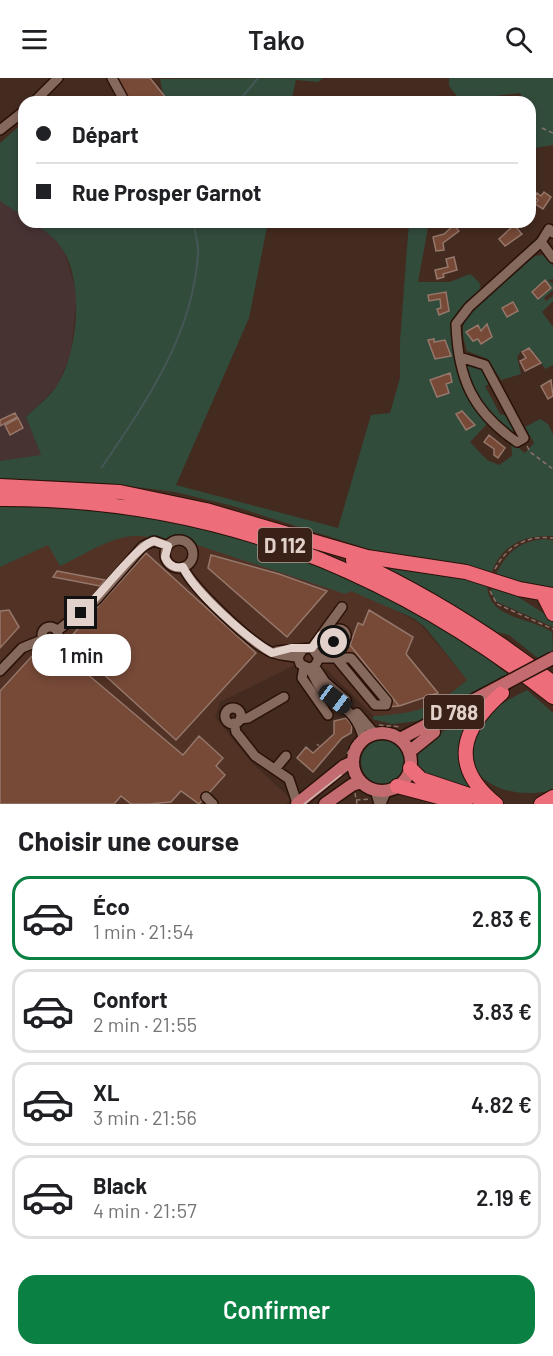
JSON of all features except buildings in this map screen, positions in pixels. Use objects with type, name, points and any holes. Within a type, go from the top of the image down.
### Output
[{"type":"highway","name":"D 112","points":[[0,486],[120,492],[216,513],[321,544],[410,587],[475,627],[553,683]]},
{"type":"highway","name":"D 112","points":[[0,499],[79,501],[132,507],[263,538],[307,552],[371,580],[439,617],[553,697]]},
{"type":"highway","points":[[321,544],[367,557],[465,572],[519,589],[548,594],[553,614]]},
{"type":"highway","points":[[473,639],[553,706]]},
{"type":"highway","points":[[497,804],[474,781],[467,768],[466,755],[473,724],[483,710],[506,688]]},
{"type":"highway","points":[[410,768],[421,779],[497,804]]},
{"type":"highway","points":[[386,789],[465,804]]},
{"type":"highway","points":[[542,804],[553,797]]},
{"type":"main road","name":"D 788","points":[[409,752],[422,739],[553,658]]},
{"type":"main road","name":"D 788","points":[[400,739],[553,667]]},
{"type":"main road","points":[[297,804],[344,766],[358,746],[369,737],[392,735],[400,739],[409,752],[410,768],[386,789],[352,785],[325,804]]},
{"type":"main road","points":[[349,760],[358,785]]},
{"type":"street","points":[[40,96],[58,78]]},
{"type":"street","points":[[111,78],[122,96]]},
{"type":"street","points":[[0,130],[18,116]]},
{"type":"street","points":[[460,357],[485,365],[524,438],[517,442],[488,419],[470,396],[460,357],[456,324],[470,307],[541,242],[549,230],[553,234]]},
{"type":"street","points":[[541,242],[553,258]]},
{"type":"street","points":[[0,671],[22,648],[44,639],[53,642],[58,636],[57,631],[96,600],[143,546],[154,541],[168,546]]},
{"type":"street","points":[[174,541],[182,541],[191,548],[192,559],[183,567],[176,568],[166,561],[165,553],[168,546],[174,541]]},
{"type":"street","points":[[183,567],[188,578],[211,602],[272,653],[304,652],[335,630],[342,630],[346,636],[343,642],[351,658],[387,701],[384,706],[375,705],[336,658]]},
{"type":"street","points":[[327,636],[342,607]]},
{"type":"street","points":[[304,652],[325,682],[350,704],[369,737]]},
{"type":"street","points":[[304,652],[312,665]]},
{"type":"street","points":[[328,715],[302,678],[312,665],[336,658],[351,658]]},
{"type":"street","points":[[284,697],[248,718],[237,721],[236,732],[255,756],[289,779],[297,804]]},
{"type":"street","points":[[275,769],[286,756]]},
{"type":"street","points":[[380,804],[386,789]]},
{"type":"path","points":[[542,128],[553,133]]},
{"type":"path","points":[[524,438],[530,452],[553,469]]},
{"type":"path","points":[[494,573],[500,560],[520,542],[533,538],[553,538]]},
{"type":"path","points":[[490,584],[490,593],[497,604],[553,628]]},
{"type":"path","points":[[349,760],[363,725],[407,727]]},
{"type":"path","points":[[357,804],[358,785]]},
{"type":"shaded area","points":[[0,201],[18,213],[18,228],[41,228],[49,233],[64,251],[77,294],[71,352],[58,385],[26,417],[41,455],[0,461]]},
{"type":"shaded area","points":[[131,527],[161,532],[356,588],[420,624],[468,680],[440,703],[406,714],[374,716],[326,669],[299,663],[220,702],[215,717],[252,763],[291,799],[286,804],[0,804],[0,565],[49,542]]},
{"type":"green space","points":[[323,78],[318,82],[296,80],[292,96],[164,96],[160,79]]},
{"type":"green space","points":[[449,78],[553,78],[553,145],[536,148],[536,96],[522,96],[520,93],[457,96],[449,86]]},
{"type":"green space","points":[[18,127],[18,213],[0,201],[0,143]]},
{"type":"green space","points":[[41,228],[267,228],[249,318],[176,485],[338,528],[371,415],[390,413],[400,378],[400,341],[409,228],[428,228],[418,282],[450,282],[470,274],[479,282],[481,289],[458,311],[451,327],[456,360],[467,396],[488,423],[470,442],[487,460],[499,465],[512,456],[511,442],[525,453],[534,443],[525,427],[540,419],[548,424],[553,434],[553,536],[532,537],[515,543],[501,555],[491,574],[476,568],[372,550],[233,506],[175,492],[106,483],[0,478],[0,461],[41,455],[26,417],[58,384],[65,370],[74,336],[76,298],[70,264],[63,250]]},
{"type":"green space","points":[[543,255],[553,266],[553,279],[548,280],[553,284],[553,290],[544,298],[546,301],[553,296],[553,301],[542,312],[553,327],[553,365],[545,369],[535,353],[532,354],[528,348],[521,351],[517,357],[521,374],[501,380],[488,359],[467,351],[463,328],[472,310],[482,300],[535,256]]},
{"type":"green space","points":[[470,363],[482,368],[490,384],[485,386],[500,414],[508,416],[516,431],[511,432],[503,425],[478,396],[466,369]]},
{"type":"green space","points":[[0,505],[117,514],[174,523],[284,552],[338,572],[390,597],[451,631],[509,675],[419,721],[392,724],[372,719],[374,716],[424,708],[467,680],[425,627],[413,618],[351,591],[345,594],[176,538],[163,540],[139,536],[118,539],[98,546],[60,566],[48,545],[0,567]]},
{"type":"green space","points":[[553,540],[553,591],[495,576],[514,550],[528,542]]},
{"type":"green space","points":[[380,564],[487,581],[488,594],[500,610],[552,632],[553,650],[538,658],[509,635],[497,632]]},
{"type":"green space","points":[[493,584],[507,590],[553,619],[553,627],[495,601],[491,591]]},
{"type":"green space","points":[[527,690],[553,713],[553,790],[533,793],[514,792],[497,787],[484,779],[474,768],[470,754],[472,738],[486,716],[503,703]]},
{"type":"green space","points":[[465,721],[468,725],[475,793],[424,775],[416,767],[418,757],[426,743],[440,733]]},
{"type":"green space","points":[[383,740],[399,746],[405,762],[399,778],[383,784],[367,778],[361,762],[367,746]]},
{"type":"waterway","points":[[243,96],[258,78]]},
{"type":"waterway","points":[[102,467],[135,418],[177,340],[194,284],[198,250],[194,228]]},
{"type":"tram line","points":[[304,804],[341,775]]},
{"type":"route","points":[[81,613],[96,600],[143,546],[154,541],[168,546],[165,557],[169,564],[176,568],[183,567],[188,578],[211,602],[256,642],[272,653],[291,648],[312,648],[321,635],[332,636],[334,642]]}]
